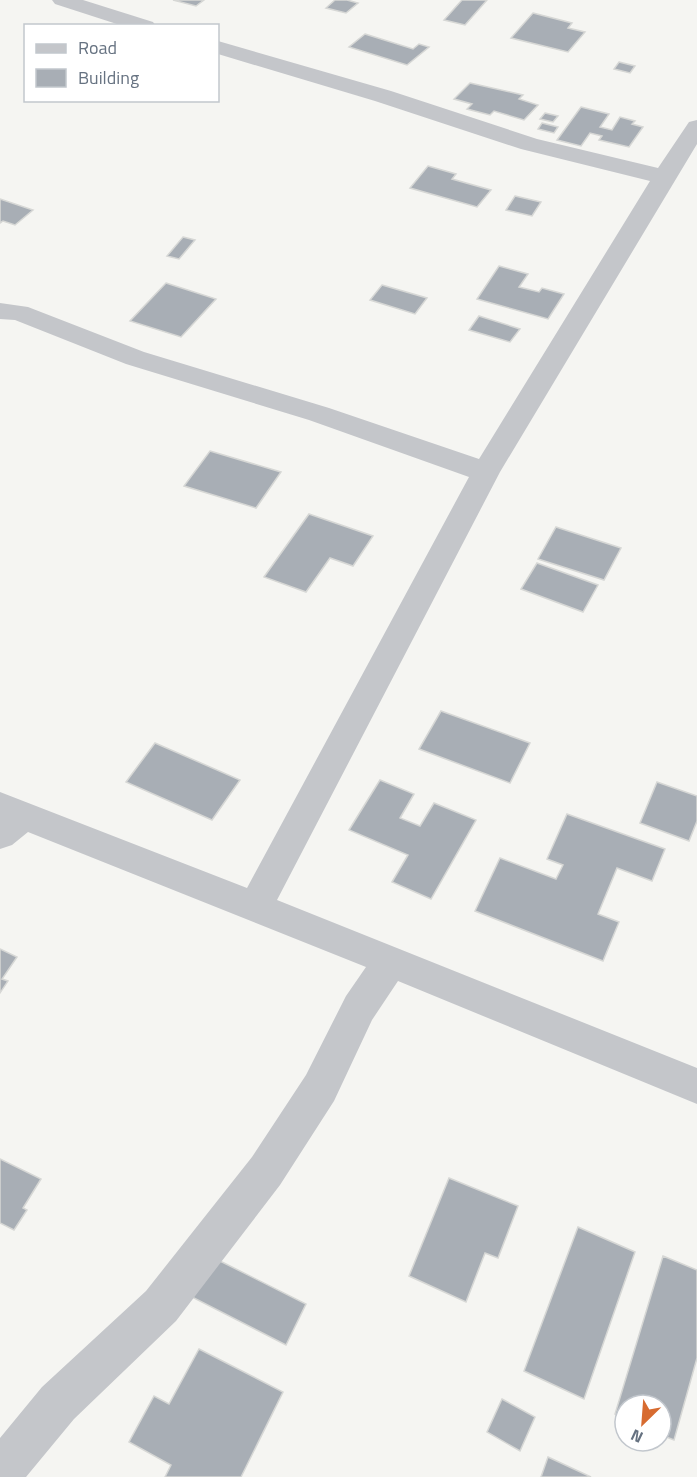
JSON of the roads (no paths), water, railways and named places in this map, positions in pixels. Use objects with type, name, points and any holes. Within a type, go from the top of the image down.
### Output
[{"type":"street","points":[[62,0],[140,24]]},
{"type":"street","points":[[219,47],[383,96],[529,144],[664,177]]},
{"type":"street","points":[[255,908],[486,472],[664,177],[697,128]]},
{"type":"street","points":[[0,311],[19,313],[135,358],[319,414],[486,472]]},
{"type":"street","points":[[8,819],[255,908],[697,1086]]},
{"type":"street","points":[[7,1465],[58,1403],[161,1306],[266,1171],[320,1088],[359,1008],[391,961]]}]
